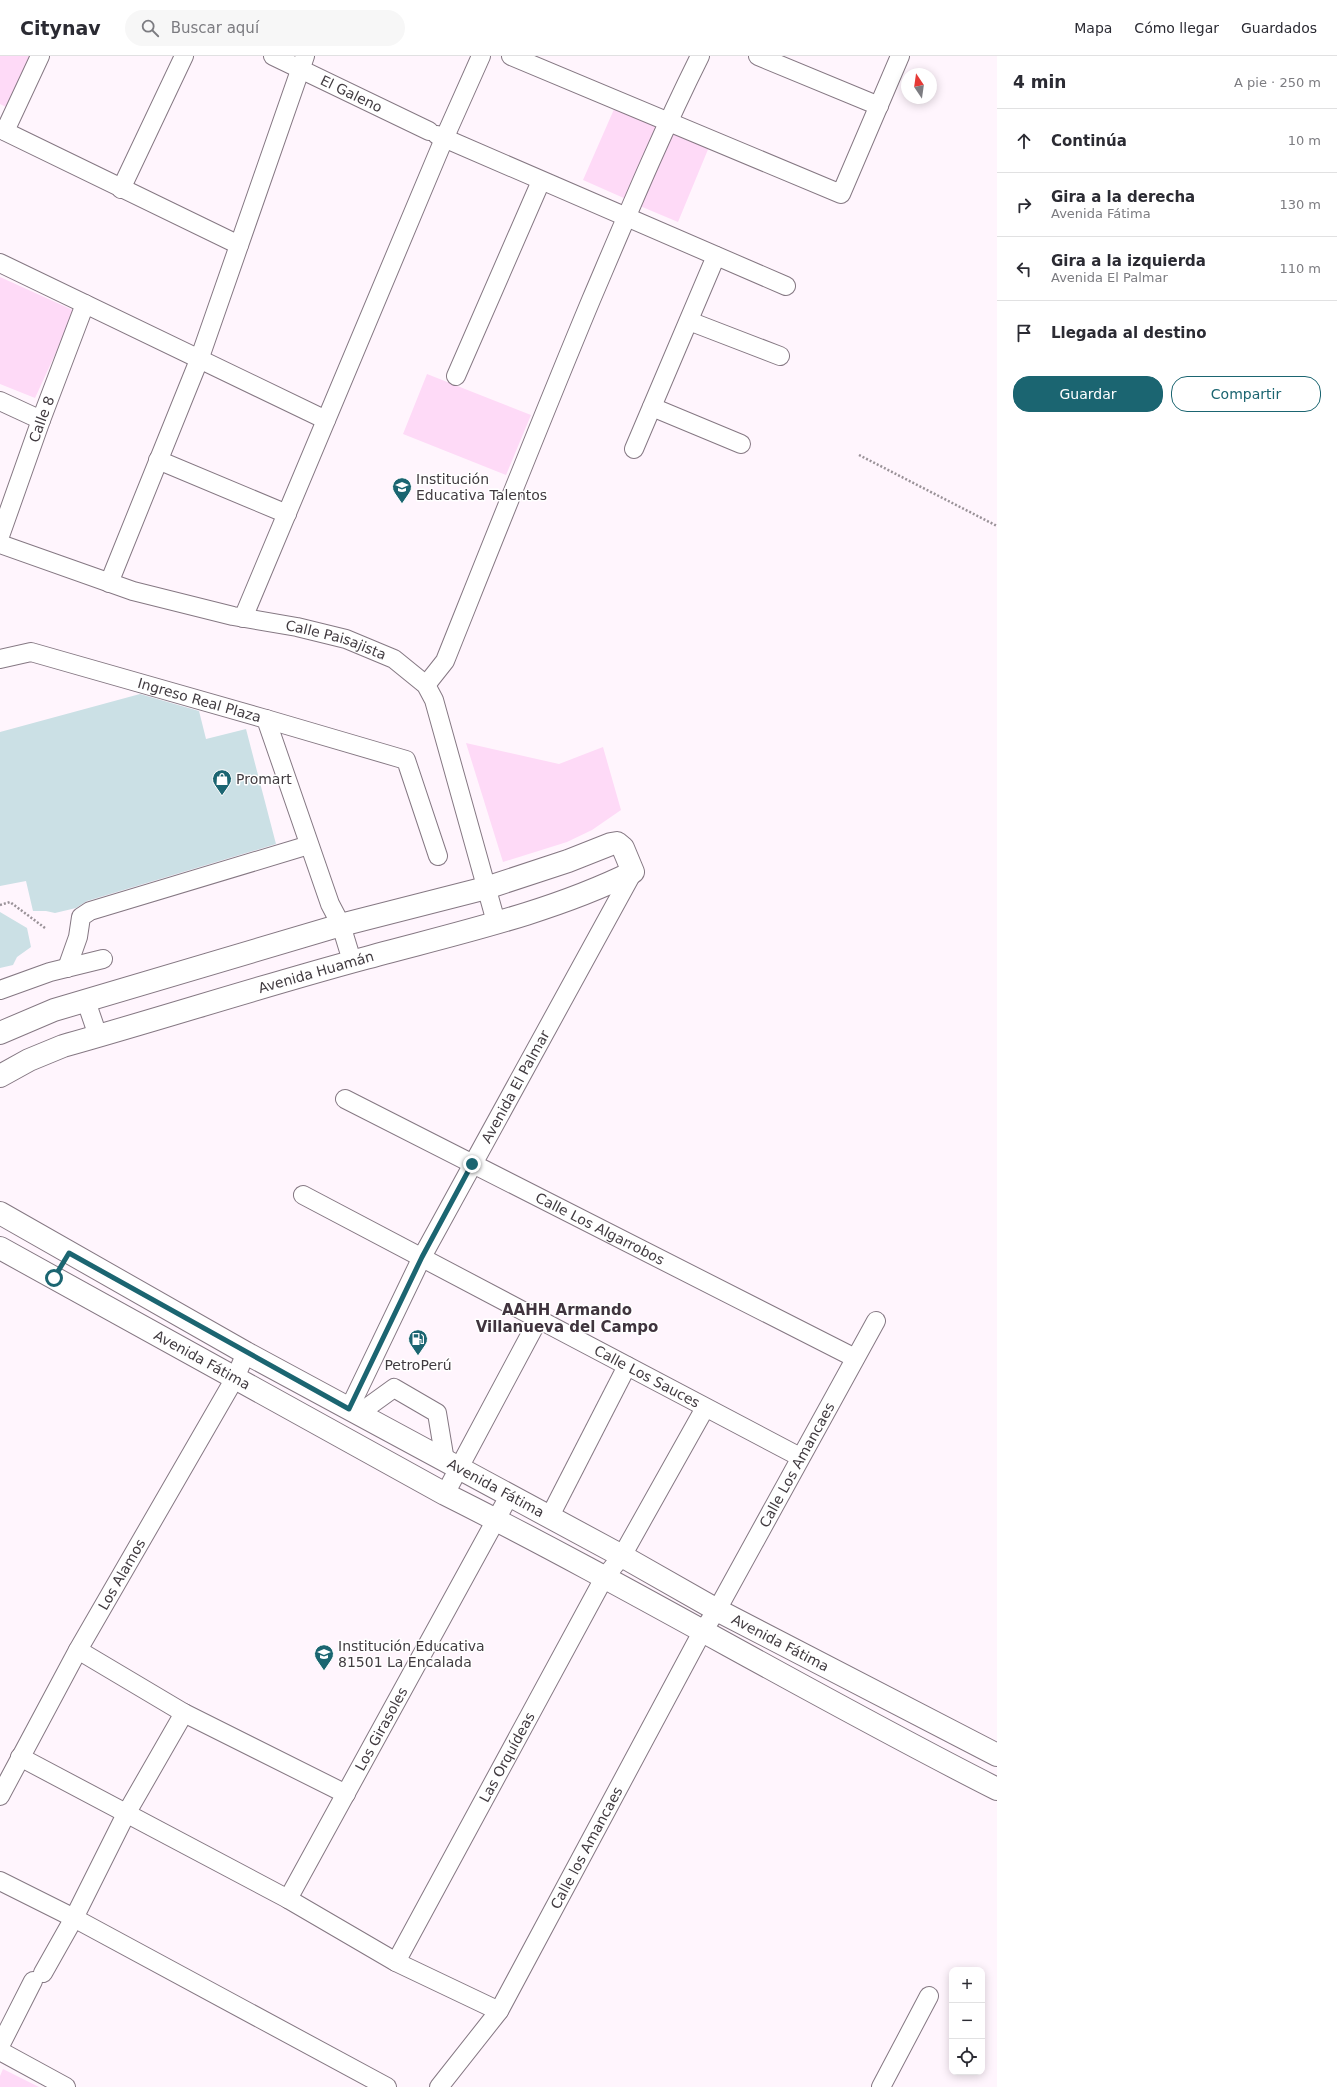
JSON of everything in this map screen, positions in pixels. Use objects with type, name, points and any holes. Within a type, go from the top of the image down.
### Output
[{"type":"main road","points":[[0,1033],[54,1010],[341,925],[486,888],[617,844],[623,848],[633,872]]},
{"type":"main road","name":"Avenida Huamán","points":[[0,1076],[30,1060],[63,1046],[352,962],[560,904],[605,886],[633,872]]},
{"type":"main road","name":"Avenida Fátima","points":[[0,1213],[246,1353],[549,1518],[622,1556],[717,1610],[997,1755]]},
{"type":"main road","name":"Avenida Fátima","points":[[0,1248],[445,1494],[497,1520],[702,1632],[997,1789]]},
{"type":"main road","points":[[54,1278],[69,1253]]},
{"type":"street","points":[[40,56],[2,130],[239,245]]},
{"type":"street","points":[[121,189],[184,56]]},
{"type":"street","name":"El Galeno","points":[[273,56],[303,62],[437,135],[786,286]]},
{"type":"street","points":[[242,618],[326,420],[437,135],[481,56]]},
{"type":"street","points":[[511,56],[668,120],[841,194],[900,56]]},
{"type":"street","points":[[426,685],[445,661],[545,412],[626,217],[668,120],[700,56]]},
{"type":"street","points":[[758,56],[879,106]]},
{"type":"street","points":[[109,583],[199,360],[303,62]]},
{"type":"street","points":[[456,376],[541,181]]},
{"type":"street","points":[[634,449],[716,256]]},
{"type":"street","points":[[0,263],[326,420]]},
{"type":"street","name":"Calle 8","points":[[0,536],[41,420],[85,304]]},
{"type":"street","points":[[689,321],[780,356]]},
{"type":"street","points":[[0,401],[41,420]]},
{"type":"street","points":[[652,407],[741,444]]},
{"type":"street","points":[[158,460],[287,514]]},
{"type":"street","name":"Calle Paisajista","points":[[0,544],[133,591],[242,618],[297,627],[346,639],[394,659],[426,685],[434,700],[496,922]]},
{"type":"street","name":"Ingreso Real Plaza","points":[[0,659],[31,652],[266,719],[330,904],[341,925],[352,962]]},
{"type":"street","points":[[266,719],[406,760],[438,856]]},
{"type":"street","points":[[67,968],[78,937],[81,917],[90,911],[310,845]]},
{"type":"street","name":"Avenida El Palmar","points":[[353,1412],[422,1257],[633,872]]},
{"type":"street","points":[[0,990],[67,968],[103,959],[78,937]]},
{"type":"street","points":[[86,1001],[98,1036]]},
{"type":"street","name":"Calle Los Algarrobos","points":[[345,1099],[855,1358]]},
{"type":"street","name":"Calle Los Sauces","points":[[303,1195],[800,1457]]},
{"type":"street","points":[[445,1494],[451,1465],[538,1320]]},
{"type":"street","name":"Calle Los Amancaes","points":[[717,1610],[876,1321]]},
{"type":"street","name":"Los Alamos","points":[[0,1796],[78,1650],[235,1378],[246,1353]]},
{"type":"street","points":[[549,1518],[627,1366]]},
{"type":"street","points":[[353,1412],[394,1388],[438,1413],[451,1465]]},
{"type":"street","name":"Las Orquídeas","points":[[396,1962],[604,1578],[622,1556],[705,1408]]},
{"type":"street","name":"Los Girasoles","points":[[288,1899],[509,1496]]},
{"type":"street","name":"Calle los Amancaes","points":[[443,2084],[499,2011],[702,1632],[717,1610]]},
{"type":"street","points":[[78,1650],[184,1713],[346,1794]]},
{"type":"street","points":[[0,2046],[38,1977],[74,1918],[126,1814],[184,1713]]},
{"type":"street","points":[[20,1758],[288,1899],[396,1962],[499,2011]]},
{"type":"street","points":[[0,1881],[74,1918],[386,2087]]},
{"type":"street","points":[[881,2087],[929,1996]]},
{"type":"street","points":[[0,2051],[66,2087]]},
{"type":"path","points":[[859,455],[997,526]]},
{"type":"path","points":[[0,905],[10,902],[45,928]]},
{"type":"shaded area","points":[[0,56],[34,56],[12,110],[0,104]]},
{"type":"shaded area","points":[[615,107],[657,125],[626,199],[583,180]]},
{"type":"shaded area","points":[[672,132],[709,147],[678,222],[640,206]]},
{"type":"shaded area","points":[[0,277],[75,311],[35,398],[0,384]]},
{"type":"shaded area","points":[[427,374],[531,415],[506,475],[403,434]]},
{"type":"shaded area","points":[[466,743],[559,764],[603,747],[621,810],[592,830],[567,842],[503,862]]},
{"type":"shaded area","points":[[3,2069],[39,2087],[0,2087],[0,2076]]},
{"type":"building","points":[[140,694],[199,711],[206,739],[246,729],[276,844],[87,901],[76,908],[55,913],[33,911],[26,881],[0,886],[0,732]]},
{"type":"building","points":[[0,912],[27,928],[31,947],[17,957],[13,965],[0,968]]},
{"type":"place","name":"Institución Educativa Talentos","points":[[402,504]]},
{"type":"place","name":"Promart","points":[[222,796]]},
{"type":"place","name":"PetroPerú","points":[[418,1356]]},
{"type":"place","name":"Institución Educativa 81501 La Encalada","points":[[324,1671]]},
{"type":"district","name":"AAHH Armando Villanueva del Campo","points":[[567,1318]]},
{"type":"route","points":[[54,1278],[69,1253],[246,1353],[349,1409],[422,1257],[472,1164]]}]
